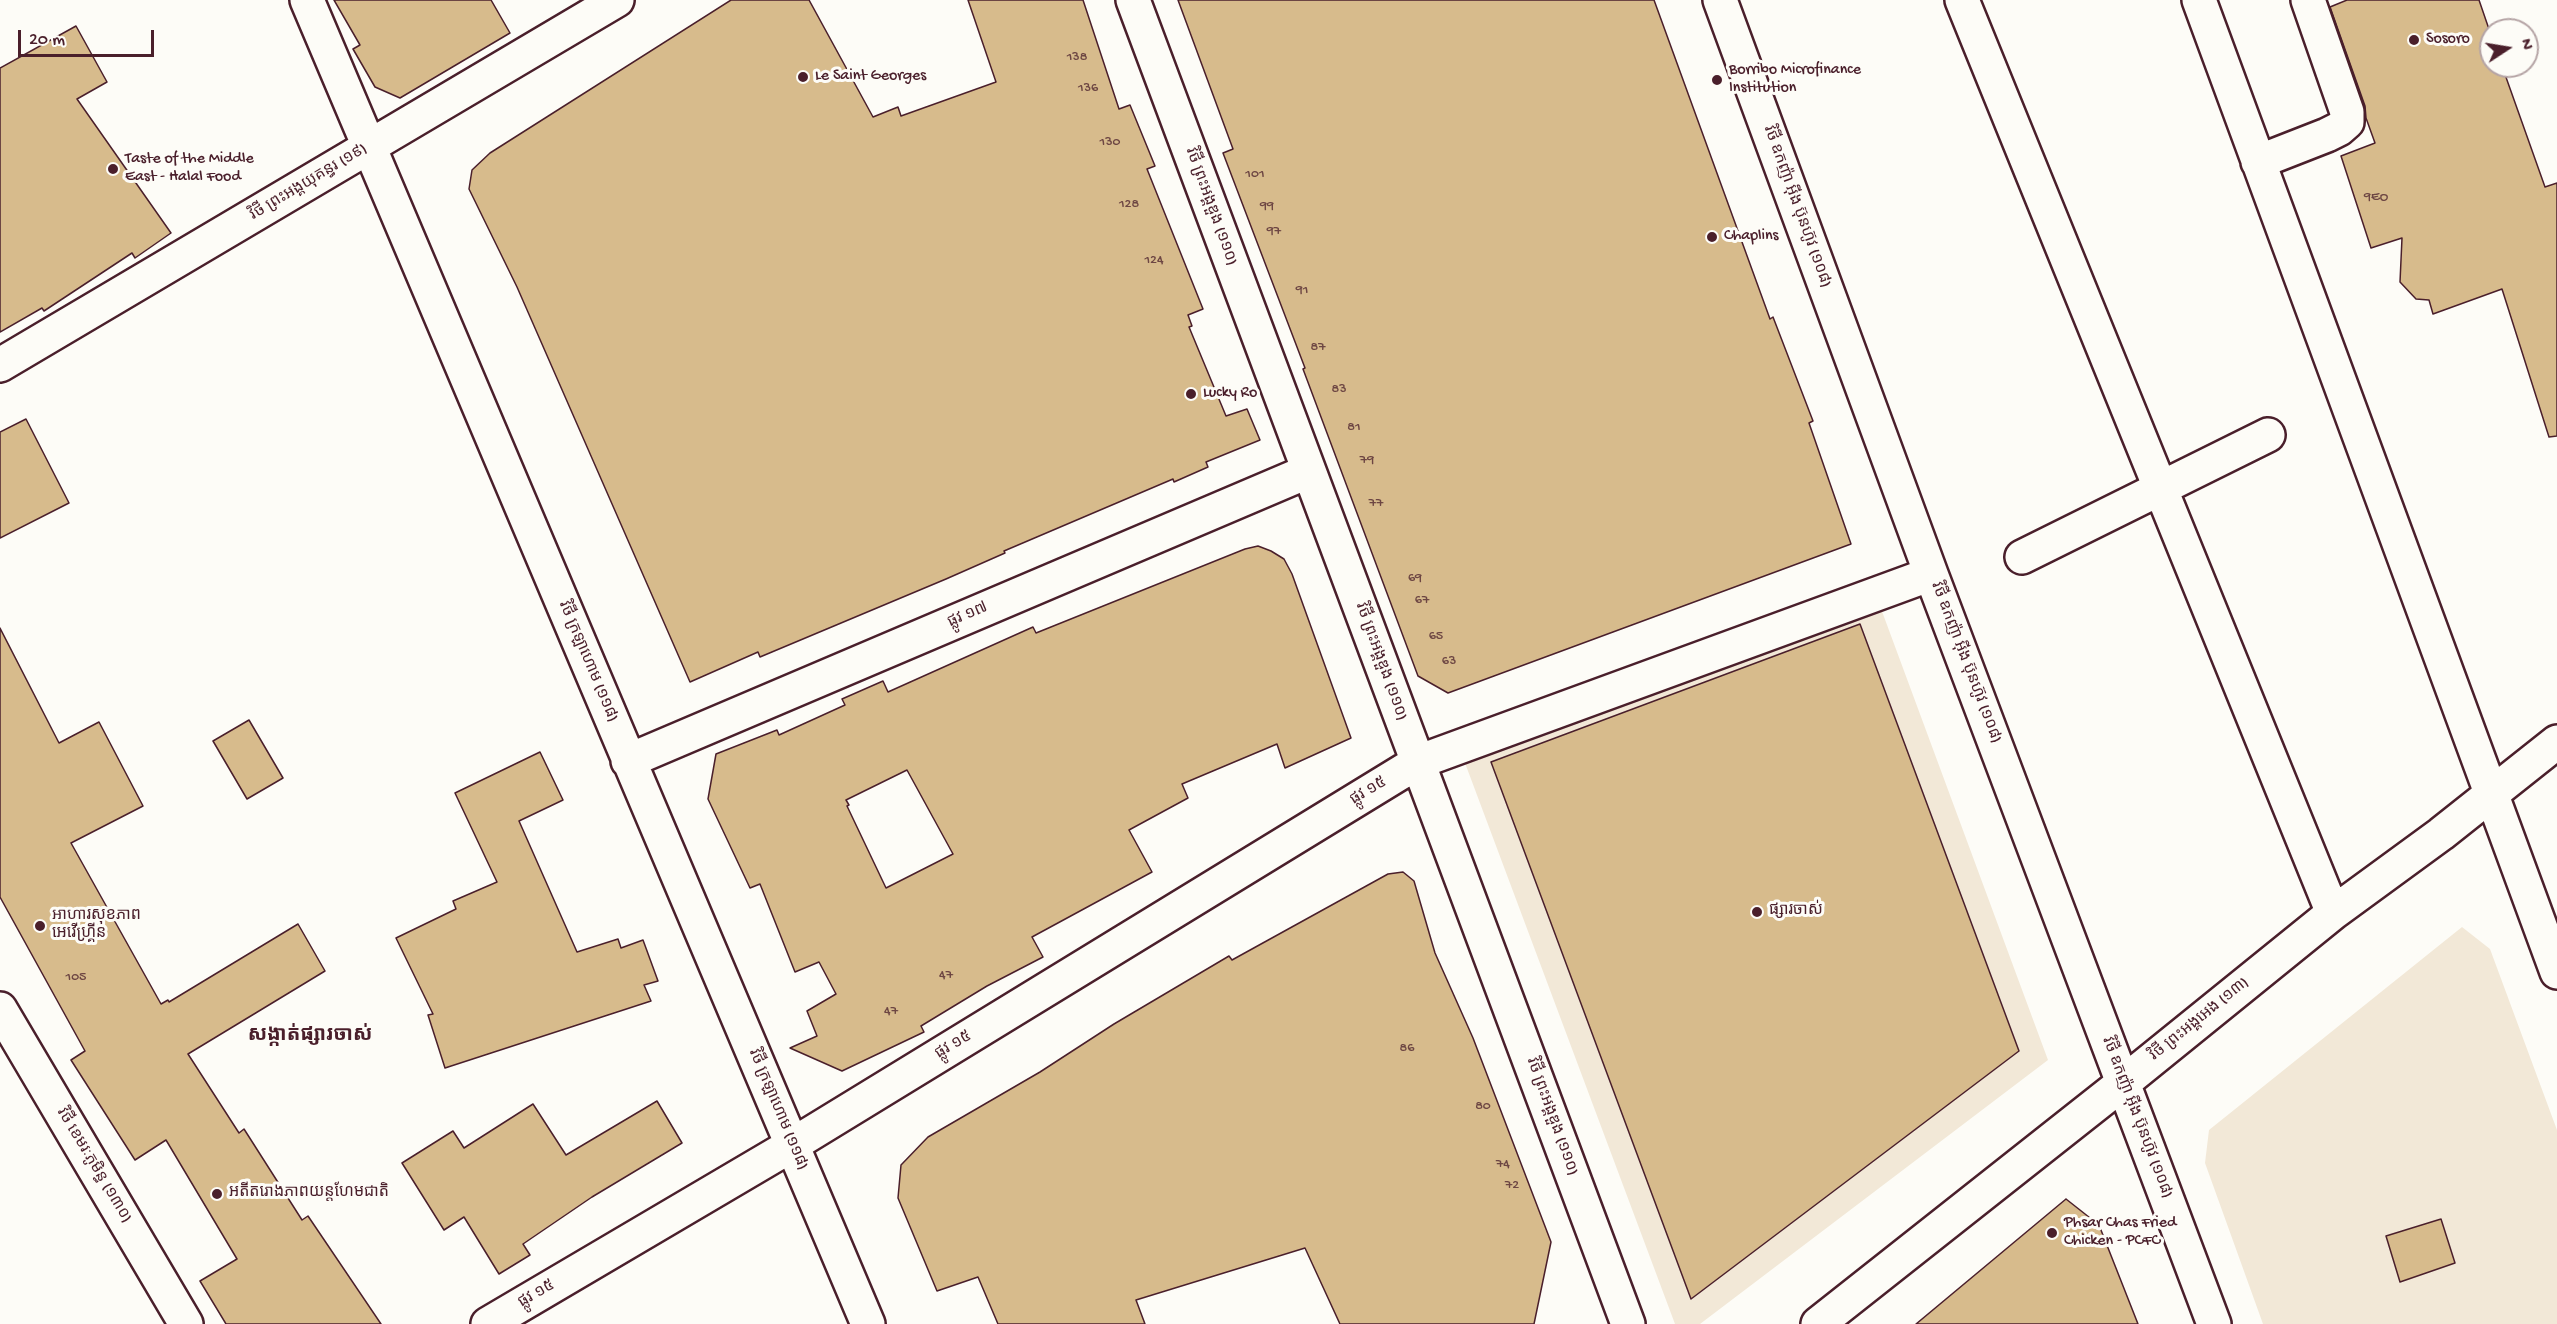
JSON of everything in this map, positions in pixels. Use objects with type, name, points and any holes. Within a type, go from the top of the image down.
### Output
[{"type":"street","name":"វិថី ក្រឡាហោម (១១៨)","points":[[307,0],[868,1324]]},
{"type":"street","name":"វិថី ព្រះអង្គយុគន្ធរ (១៩)","points":[[0,365],[617,0]]},
{"type":"street","name":"វិថី ព្រះអង្គឌួង (១១០)","points":[[1133,0],[1628,1324]]},
{"type":"street","name":"វិថី ឧកញ៉ា អ៊ីង ប៊ុនហ៊ូវ (១០៨)","points":[[1720,0],[1931,574],[2214,1324]]},
{"type":"street","points":[[1962,0],[2333,913]]},
{"type":"street","points":[[2199,0],[2557,972]]},
{"type":"street","points":[[2258,162],[2326,135],[2348,122],[2347,112],[2308,0]]},
{"type":"street","points":[[2022,557],[2268,435]]},
{"type":"street","name":"ផ្លូវ ១៧","points":[[628,761],[1309,471]]},
{"type":"street","name":"ផ្លូវ ១៥","points":[[488,1324],[792,1145],[1418,762],[1931,574]]},
{"type":"street","name":"វិថី ព្រះអង្គអេង (១៣)","points":[[1818,1324],[2123,1083],[2333,913],[2441,834],[2557,742]]},
{"type":"street","name":"វិថី ខេមរៈភូមិន្ធ (១៣០)","points":[[0,1009],[186,1324]]},
{"type":"shaded area","name":"ផ្សារចាស់","points":[[1880,606],[2048,1060],[1700,1324],[1675,1324],[1465,763]]},
{"type":"shaded area","points":[[2462,927],[2490,949],[2557,1130],[2557,1324],[2263,1324],[2205,1163],[2209,1130]]},
{"type":"building","points":[[334,0],[491,0],[510,33],[400,98],[375,87],[353,49],[360,45]]},
{"type":"building","points":[[731,0],[809,0],[873,117],[898,107],[901,116],[996,82],[968,0],[1083,0],[1119,109],[1130,105],[1155,166],[1147,169],[1203,309],[1188,315],[1192,326],[1189,327],[1226,416],[1247,409],[1260,440],[1206,462],[1208,467],[1174,482],[1173,479],[1004,551],[1005,553],[946,579],[760,657],[758,652],[690,682],[517,287],[469,189],[472,170],[490,153]]},
{"type":"building","points":[[1178,0],[1654,0],[1770,319],[1773,317],[1813,421],[1809,423],[1851,544],[1448,693],[1418,676],[1223,153],[1233,149]]},
{"type":"building","points":[[2347,0],[2479,0],[2485,18],[2479,18],[2479,78],[2506,78],[2545,187],[2557,183],[2557,436],[2549,437],[2502,289],[2433,314],[2429,300],[2416,299],[2400,282],[2402,238],[2371,248],[2341,156],[2375,143],[2366,118],[2365,106],[2330,7]]},
{"type":"building","points":[[76,26],[107,82],[77,99],[171,233],[135,258],[132,253],[44,311],[42,308],[0,332],[0,68]]},
{"type":"building","points":[[26,419],[69,503],[0,538],[0,432]]},
{"type":"building","points":[[1258,546],[1284,559],[1292,574],[1351,738],[1285,768],[1277,744],[1182,784],[1188,798],[1129,830],[1152,872],[1032,937],[1043,957],[987,986],[921,1026],[924,1032],[842,1071],[790,1048],[817,1036],[807,1011],[836,994],[819,962],[795,972],[760,884],[750,888],[708,799],[716,754],[777,730],[779,735],[845,705],[842,699],[883,681],[888,692],[1033,627],[1036,633],[1245,549]],"holes":[[[907,770],[953,854],[886,888],[846,800]]]},
{"type":"building","name":"ផ្សារចាស់","points":[[1860,624],[2019,1051],[1691,1299],[1491,762]]},
{"type":"building","points":[[0,628],[59,743],[99,722],[143,806],[71,843],[161,1004],[168,1000],[169,1002],[298,924],[325,971],[188,1054],[239,1133],[244,1129],[302,1220],[308,1216],[381,1324],[226,1324],[200,1281],[237,1259],[166,1140],[135,1160],[71,1060],[85,1051],[0,897]]},
{"type":"building","points":[[249,720],[283,778],[247,799],[213,741]]},
{"type":"building","points":[[540,752],[563,800],[519,821],[577,952],[618,939],[621,948],[643,940],[658,981],[644,985],[651,1001],[445,1068],[428,1015],[433,1014],[396,938],[456,909],[453,901],[497,882],[455,793]]},
{"type":"building","points":[[1403,872],[1414,881],[1435,953],[1473,1038],[1551,1242],[1534,1324],[1340,1324],[1305,1248],[1136,1300],[1145,1324],[998,1324],[978,1277],[937,1291],[898,1198],[901,1165],[928,1137],[1040,1072],[1114,1024],[1229,956],[1232,960],[1388,874]]},
{"type":"building","points":[[657,1101],[682,1143],[592,1197],[523,1244],[530,1255],[499,1274],[464,1217],[444,1230],[402,1163],[453,1131],[464,1148],[533,1104],[566,1155]]},
{"type":"building","points":[[2066,1199],[2099,1225],[2138,1324],[1916,1324]]},
{"type":"building","points":[[2441,1219],[2455,1263],[2400,1282],[2386,1236]]},
{"type":"place","name":"Sosoro","points":[[2414,40]]},
{"type":"place","name":"Le Saint Georges","points":[[803,77]]},
{"type":"place","name":"Borribo Microfinance Institution","points":[[1717,80]]},
{"type":"place","name":"Taste of the Middle East - Halal Food","points":[[113,169]]},
{"type":"place","name":"Chaplins","points":[[1712,237]]},
{"type":"place","name":"Lucky Ro","points":[[1191,394]]},
{"type":"place","name":"ផ្សារចាស់","points":[[1757,912]]},
{"type":"place","name":"អាហារសុខភាព អេវើហ្គ្រីន","points":[[40,926]]},
{"type":"place","name":"អតីតរោងភាពយន្តហែមជាតិ","points":[[217,1194]]},
{"type":"place","name":"Phsar Chas Fried Chicken - PCFC","points":[[2052,1233]]},
{"type":"district","name":"សង្កាត់ផ្សារចាស់","points":[[310,1037]]}]
